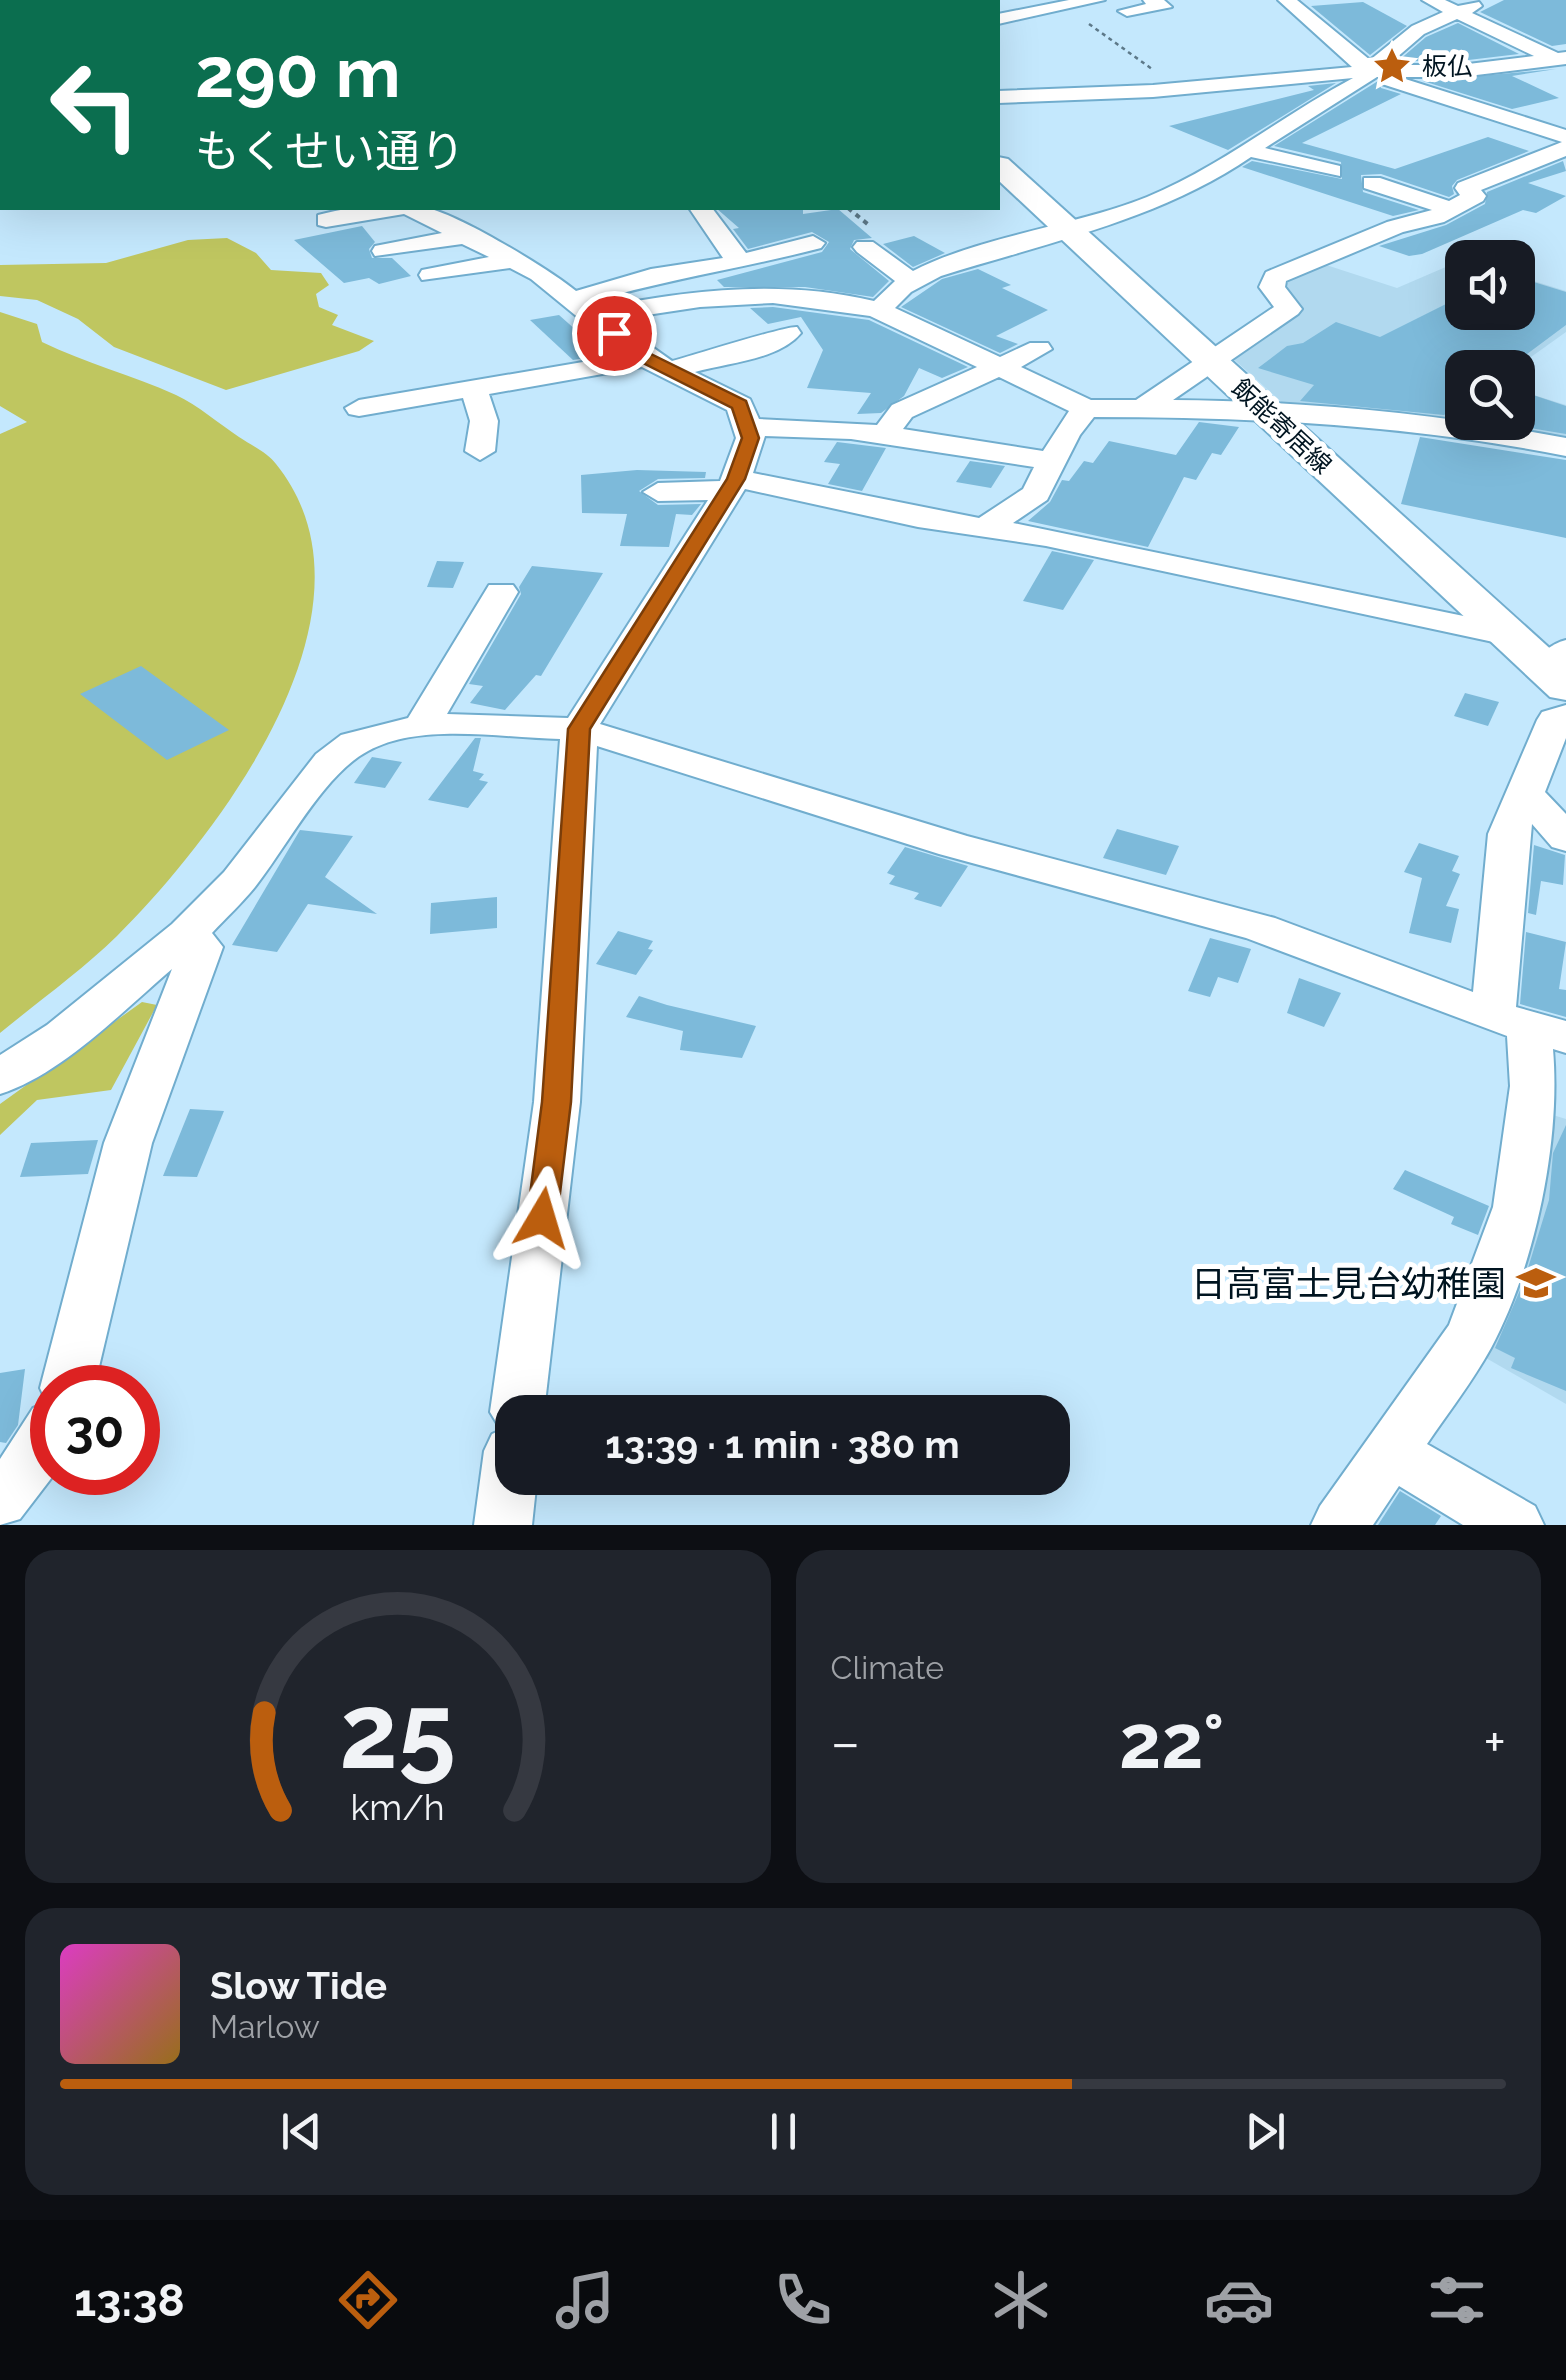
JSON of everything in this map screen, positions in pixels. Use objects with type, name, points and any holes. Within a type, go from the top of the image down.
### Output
[{"type":"main road","name":"飯能寄居線","points":[[1000,167],[1512,636],[1560,668]]},
{"type":"street","points":[[1000,18],[1060,3],[1096,0]]},
{"type":"street","points":[[1128,11],[1163,7],[1152,0]]},
{"type":"street","points":[[1287,0],[1354,60],[1372,71],[1419,92],[1566,137]]},
{"type":"street","points":[[1431,0],[1562,60]]},
{"type":"street","points":[[879,310],[932,271],[1068,230],[1203,180],[1372,71],[1418,30],[1490,0]]},
{"type":"street","points":[[1000,97],[1181,89],[1372,71],[1472,70],[1562,60]]},
{"type":"street","points":[[1142,408],[1289,308],[1272,287],[1275,276],[1452,209],[1475,196],[1466,188],[1566,148]]},
{"type":"street","points":[[1248,150],[1332,171]]},
{"type":"street","points":[[1372,183],[1452,209]]},
{"type":"street","points":[[326,220],[388,210]]},
{"type":"street","points":[[414,210],[461,237],[516,260],[658,364],[731,398],[740,405],[750,427],[747,452],[732,484],[579,729],[556,1102],[519,1395]]},
{"type":"street","points":[[702,210],[735,254],[736,262]]},
{"type":"street","points":[[384,251],[461,237]]},
{"type":"street","points":[[871,239],[912,282]]},
{"type":"street","points":[[585,308],[651,276],[736,262],[813,243]]},
{"type":"street","points":[[431,275],[516,260]]},
{"type":"street","points":[[585,308],[694,298],[816,299],[879,310],[1086,408],[1264,409],[1473,428],[1566,447]]},
{"type":"street","points":[[359,408],[658,364],[766,345],[788,333]]},
{"type":"street","points":[[885,435],[902,411],[1039,349]]},
{"type":"street","points":[[474,390],[484,421],[480,451]]},
{"type":"street","points":[[986,527],[1036,494],[1086,408]]},
{"type":"street","points":[[750,427],[816,427],[1052,461]]},
{"type":"street","points":[[658,492],[732,484],[810,491],[918,518],[986,527],[1512,636]]},
{"type":"street","points":[[421,727],[501,592]]},
{"type":"street","points":[[1340,1525],[1471,1335],[1518,1208],[1533,1086],[1508,834],[1527,796],[1555,720],[1566,716]]},
{"type":"street","points":[[0,1077],[63,1036],[188,934],[238,881],[329,762],[354,743],[388,731],[421,727],[579,729],[952,845],[1260,928],[1530,1027]]},
{"type":"street","points":[[1527,796],[1566,838]]},
{"type":"street","points":[[72,1365],[128,1143],[202,947],[188,934]]},
{"type":"street","points":[[1392,1453],[1515,1525]]},
{"type":"street","points":[[0,1501],[30,1464]]},
{"type":"street","points":[[503,1525],[507,1495]]},
{"type":"path","points":[[1089,24],[1181,89]]},
{"type":"path","points":[[849,210],[871,239]]},
{"type":"shaded area","points":[[1320,263],[1397,288],[1445,267],[1445,330],[1535,330],[1535,281],[1566,291],[1566,332],[1535,354],[1535,350],[1445,350],[1445,428],[1287,407],[1229,355],[1298,311],[1296,301],[1280,286],[1283,278]]},
{"type":"shaded area","points":[[1535,395],[1566,405],[1566,444],[1535,440]]},
{"type":"shaded area","name":"日高富士見台幼稚園","points":[[1543,1112],[1566,1119],[1566,1404],[1479,1354]]},
{"type":"green space","points":[[227,238],[256,253],[271,270],[321,273],[329,285],[316,294],[319,307],[338,315],[332,325],[374,341],[359,351],[226,390],[114,347],[78,319],[37,300],[0,296],[0,265],[106,263],[188,240]]},
{"type":"green space","points":[[0,312],[37,324],[42,342],[184,399],[269,456],[307,521],[315,584],[304,649],[279,715],[243,779],[202,839],[117,936],[0,1033],[0,434],[27,422],[0,406]]},
{"type":"green space","points":[[142,1002],[157,1005],[111,1090],[37,1100],[0,1135],[0,1104]]},
{"type":"building","points":[[1504,0],[1566,0],[1566,44],[1552,46],[1480,12]]},
{"type":"building","points":[[1363,2],[1407,26],[1370,55],[1311,6]]},
{"type":"building","points":[[1458,23],[1519,54],[1460,61],[1398,61],[1426,37]]},
{"type":"building","points":[[1556,69],[1512,76],[1559,98],[1512,109],[1423,81]]},
{"type":"building","points":[[1378,81],[1381,88],[1401,94],[1302,143],[1395,169],[1488,137],[1529,151],[1457,180],[1452,186],[1454,194],[1449,197],[1381,174],[1361,175],[1363,192],[1419,210],[1393,216],[1242,167],[1252,161],[1342,179],[1341,162],[1274,146]]},
{"type":"building","points":[[1336,83],[1228,150],[1169,126],[1314,90],[1308,86]]},
{"type":"building","points":[[1563,161],[1566,171],[1528,183],[1566,196],[1536,213],[1523,210],[1454,240],[1445,240],[1445,244],[1422,254],[1409,256],[1379,246],[1446,225],[1485,204],[1487,192]]},
{"type":"building","points":[[718,210],[803,210],[803,214],[839,210],[872,238],[854,240],[850,249],[889,281],[873,297],[805,287],[724,287],[717,280],[822,252],[829,242],[812,232],[748,249],[733,229],[739,228]]},
{"type":"building","points":[[362,226],[375,242],[369,249],[372,258],[392,258],[411,276],[379,284],[369,278],[344,283],[294,240]]},
{"type":"building","points":[[914,236],[945,253],[913,267],[883,244]]},
{"type":"building","points":[[978,269],[1011,285],[1002,288],[1048,310],[996,336],[1018,344],[1000,353],[901,307],[942,279]]},
{"type":"building","points":[[1535,282],[1566,292],[1566,325],[1532,350],[1445,350],[1444,415],[1300,401],[1314,385],[1258,368],[1287,346],[1303,343],[1336,322],[1380,337],[1445,304],[1445,330],[1535,330]]},
{"type":"building","points":[[773,307],[869,320],[968,367],[942,378],[919,368],[904,396],[881,413],[857,414],[871,393],[807,388],[823,350],[801,317],[768,324],[750,308]]},
{"type":"building","points":[[559,315],[604,355],[573,360],[530,320]]},
{"type":"building","points":[[1535,396],[1566,406],[1566,434],[1535,429]]},
{"type":"building","points":[[1199,422],[1239,427],[1221,455],[1212,453],[1196,480],[1184,477],[1148,547],[1028,521],[1050,502],[1062,480],[1069,481],[1084,461],[1093,463],[1109,441],[1176,455]]},
{"type":"building","points":[[1420,437],[1566,460],[1566,538],[1401,504]]},
{"type":"building","points":[[837,442],[886,448],[862,491],[828,484],[840,464],[824,462]]},
{"type":"building","points":[[970,461],[1005,466],[991,488],[956,482]]},
{"type":"building","points":[[637,470],[706,472],[705,478],[658,479],[639,491],[658,505],[701,504],[692,515],[676,514],[669,547],[620,546],[627,514],[582,513],[581,475]]},
{"type":"building","points":[[1052,551],[1094,560],[1063,610],[1023,601]]},
{"type":"building","points":[[437,561],[464,562],[453,588],[427,587]]},
{"type":"building","points":[[532,566],[603,573],[541,676],[536,675],[505,710],[470,703],[483,686],[469,684],[521,594],[519,587]]},
{"type":"building","points":[[141,666],[229,730],[167,760],[80,694]]},
{"type":"building","points":[[1465,693],[1499,702],[1488,726],[1454,716]]},
{"type":"building","points":[[475,738],[481,738],[473,771],[484,774],[479,780],[488,782],[468,808],[428,800]]},
{"type":"building","points":[[372,757],[402,762],[385,788],[354,783]]},
{"type":"building","points":[[1117,829],[1179,846],[1166,875],[1103,858]]},
{"type":"building","points":[[300,830],[353,836],[325,877],[377,914],[308,904],[277,952],[232,945]]},
{"type":"building","points":[[1419,843],[1459,856],[1452,871],[1460,874],[1446,906],[1459,909],[1451,943],[1409,933],[1422,878],[1404,872]]},
{"type":"building","points":[[1534,845],[1565,855],[1563,885],[1541,881],[1536,915],[1528,913]]},
{"type":"building","points":[[905,847],[968,866],[941,907],[914,899],[919,893],[889,884],[895,876],[887,873]]},
{"type":"building","points":[[497,897],[497,928],[430,934],[431,903]]},
{"type":"building","points":[[618,931],[653,941],[648,949],[653,950],[636,975],[596,964]]},
{"type":"building","points":[[1526,932],[1566,942],[1559,989],[1566,990],[1566,1017],[1520,1004]]},
{"type":"building","points":[[1210,938],[1251,949],[1238,983],[1218,977],[1210,997],[1188,991]]},
{"type":"building","points":[[1299,978],[1341,993],[1324,1027],[1287,1013]]},
{"type":"building","points":[[639,996],[756,1026],[742,1058],[680,1050],[683,1031],[626,1017]]},
{"type":"building","points":[[190,1109],[224,1111],[197,1177],[163,1176]]},
{"type":"building","name":"日高富士見台幼稚園","points":[[1566,1125],[1566,1391],[1511,1368],[1515,1358],[1495,1348],[1524,1281],[1549,1200],[1553,1153]]},
{"type":"building","points":[[98,1140],[88,1174],[20,1177],[31,1143]]},
{"type":"building","points":[[1405,1170],[1489,1206],[1478,1235],[1451,1224],[1454,1217],[1393,1189]]},
{"type":"building","points":[[25,1369],[18,1425],[6,1443],[0,1442],[0,1373]]},
{"type":"building","points":[[1400,1491],[1441,1516],[1435,1525],[1378,1525]]},
{"type":"place","name":"板仏","points":[[1392,66]]},
{"type":"place","name":"日高富士見台幼稚園","points":[[1536,1283]]},
{"type":"route","points":[[542,1218],[556,1102],[579,729],[736,479],[750,438],[745,414],[731,398],[645,358],[614,333]]}]
